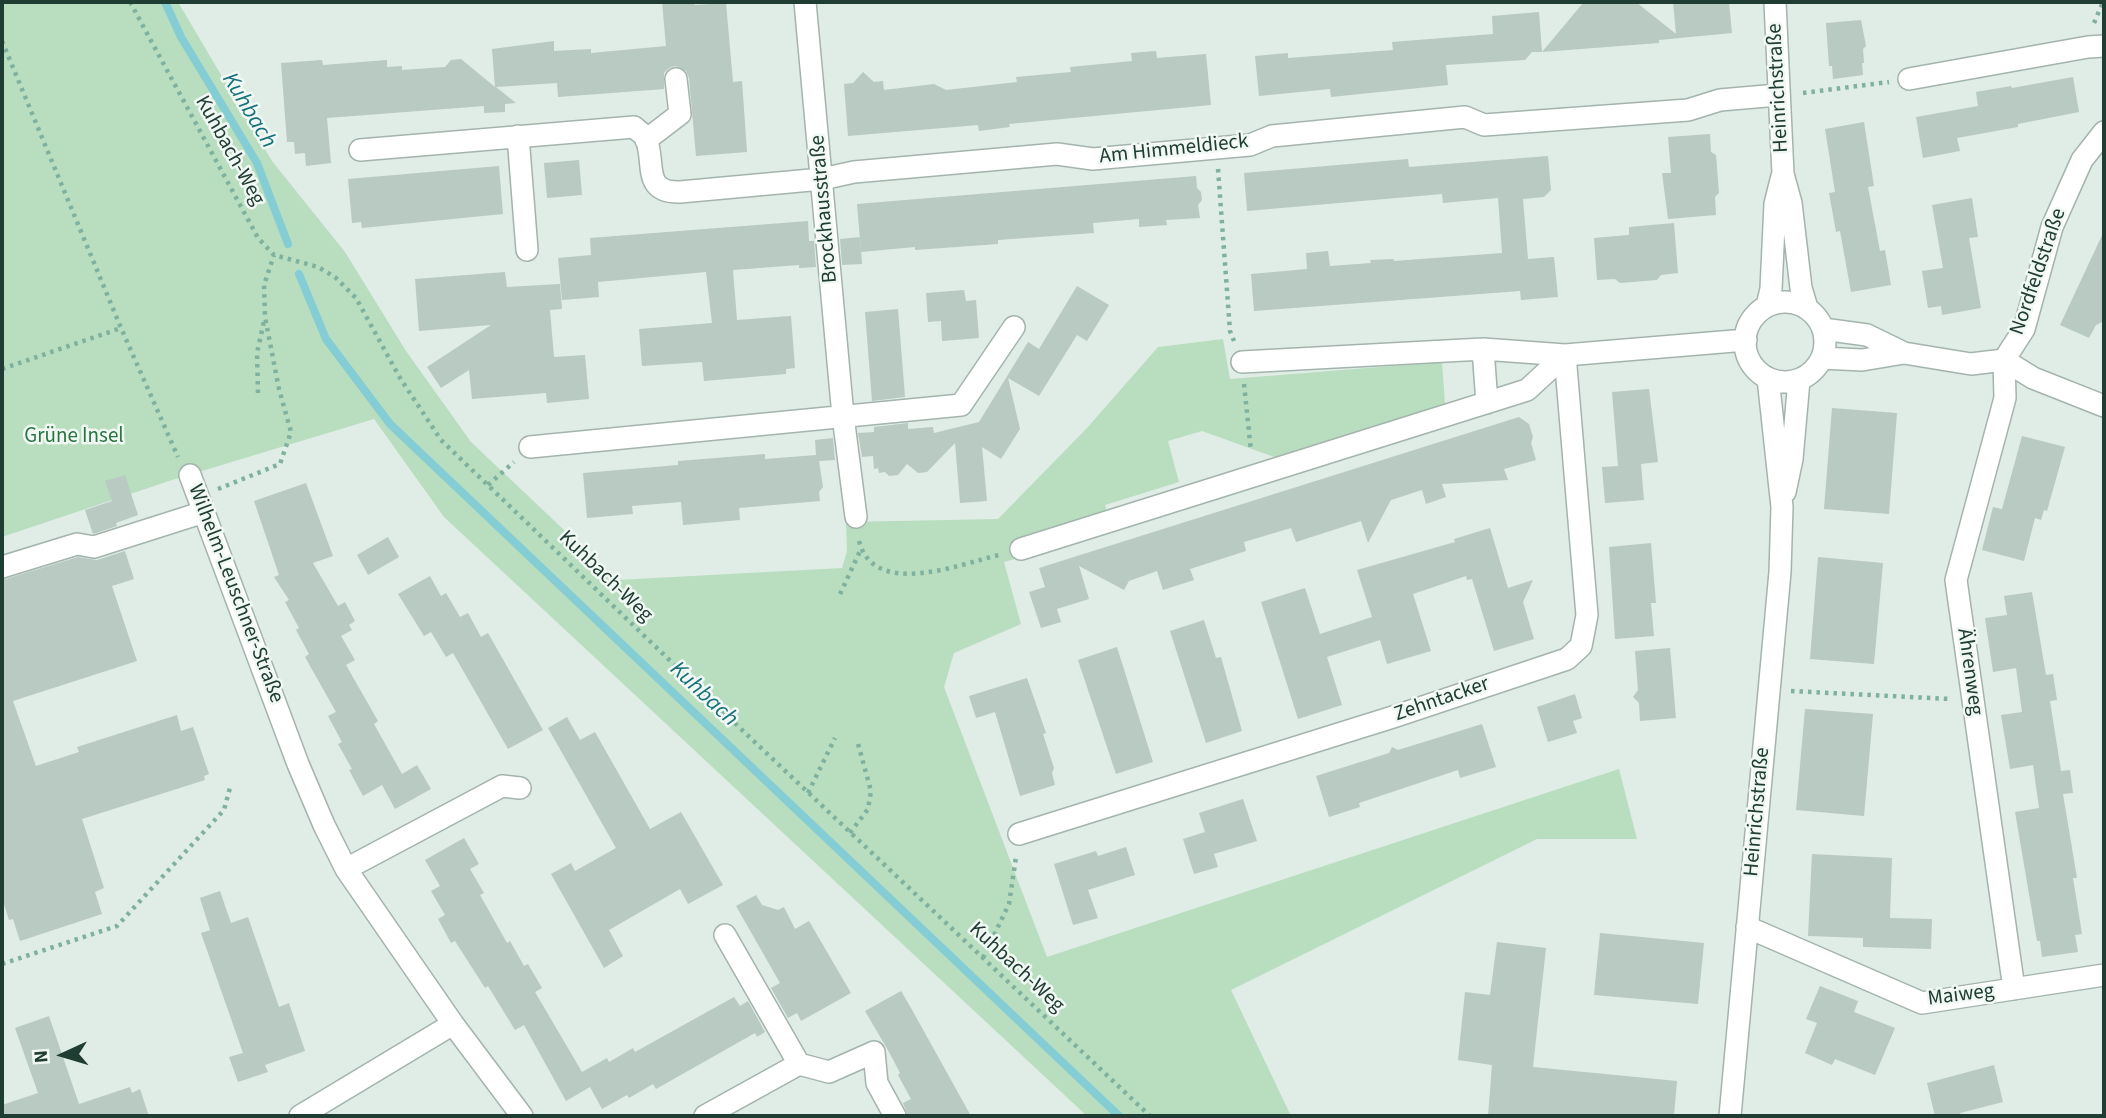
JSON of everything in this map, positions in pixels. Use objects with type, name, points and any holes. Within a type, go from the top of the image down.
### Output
[{"type":"street","name":"Brockhausstraße","points":[[805,2],[856,517]]},
{"type":"street","name":"Heinrichstraße","points":[[1775,2],[1783,174],[1791,203],[1801,288],[1807,308]]},
{"type":"street","points":[[1909,79],[2088,47],[2104,47]]},
{"type":"street","points":[[360,150],[634,128],[646,140],[680,114],[676,79]]},
{"type":"street","name":"Am Himmeldieck","points":[[646,140],[652,179],[670,192],[1057,154],[1093,159],[1250,145],[1272,136],[1465,117],[1484,125],[1688,110],[1720,100],[1778,96]]},
{"type":"street","name":"Nordfeldstraße","points":[[1823,329],[1867,335],[1904,353],[1971,364],[2004,360],[2024,328],[2052,228],[2082,160],[2104,132]]},
{"type":"street","points":[[518,136],[527,250]]},
{"type":"street","name":"Heinrichstraße","points":[[1767,306],[1771,289],[1775,204],[1783,174]]},
{"type":"street","points":[[1781,302],[1795,303],[1807,308],[1817,317],[1823,329],[1825,342],[1822,358],[1813,371],[1799,380],[1783,382],[1768,378],[1756,369],[1748,356],[1745,340],[1748,327],[1756,314],[1767,306],[1781,302]]},
{"type":"street","points":[[530,447],[961,405],[1014,327]]},
{"type":"street","points":[[1242,362],[1483,349],[1565,355],[1745,340]]},
{"type":"street","points":[[1483,349],[1487,403]]},
{"type":"street","name":"Nordfeldstraße","points":[[1822,358],[1862,360],[1904,353]]},
{"type":"street","points":[[1021,549],[1527,390],[1565,355]]},
{"type":"street","name":"Zehntacker","points":[[1019,834],[1393,717],[1567,659],[1581,646],[1587,615],[1565,355]]},
{"type":"street","points":[[2004,360],[2033,378],[2104,406]]},
{"type":"street","name":"Ährenweg","points":[[2004,360],[2005,398],[1956,580],[2014,989]]},
{"type":"street","name":"Heinrichstraße","points":[[1730,1116],[1780,572],[1782,507],[1768,378]]},
{"type":"street","name":"Heinrichstraße","points":[[1782,507],[1792,459],[1799,380]]},
{"type":"street","name":"Wilhelm-Leuschner-Straße","points":[[190,475],[298,764],[346,869],[453,1024],[522,1116]]},
{"type":"street","points":[[2,567],[76,544],[94,547],[202,504]]},
{"type":"street","points":[[346,869],[502,786],[520,788]]},
{"type":"street","name":"Maiweg","points":[[1747,927],[1922,1003],[2104,975]]},
{"type":"street","points":[[725,935],[799,1065]]},
{"type":"street","points":[[300,1116],[453,1024]]},
{"type":"street","points":[[705,1116],[799,1065],[829,1072],[874,1052],[877,1083],[895,1116]]},
{"type":"path","name":"Kuhbach-Weg","points":[[130,2],[258,238],[274,255],[318,267],[335,277],[356,298],[400,378],[441,440],[808,793],[1150,1116]]},
{"type":"path","name":"Wilhelm-Leuschner-Straße","points":[[2,41],[121,328],[179,459],[190,475]]},
{"type":"path","points":[[1778,96],[1909,79]]},
{"type":"path","points":[[1216,148],[1225,257]]},
{"type":"path","points":[[202,504],[280,464],[291,432],[279,389],[265,317],[264,285],[274,255]]},
{"type":"path","points":[[258,393],[257,353],[265,317]]},
{"type":"path","points":[[2,369],[121,328]]},
{"type":"path","points":[[488,485],[530,447]]},
{"type":"path","points":[[856,517],[861,548],[871,564],[902,574],[928,572],[1021,549]]},
{"type":"path","points":[[840,594],[861,548]]},
{"type":"path","points":[[1769,690],[1973,701]]},
{"type":"path","points":[[808,793],[835,738]]},
{"type":"path","points":[[850,833],[868,809],[872,791],[857,740]]},
{"type":"path","points":[[2,964],[117,926],[224,810],[231,783]]},
{"type":"path","points":[[983,958],[1009,904],[1019,834]]},
{"type":"green space","name":"Grüne Insel","points":[[2,2],[178,2],[272,161],[345,252],[406,351],[471,442],[617,580],[842,568],[847,551],[846,522],[998,519],[1087,428],[1158,347],[1223,339],[1230,379],[1442,362],[1445,404],[1277,458],[1202,431],[1168,441],[1179,482],[1105,505],[1112,532],[1004,562],[1021,624],[954,653],[944,687],[1047,957],[1619,769],[1637,839],[1537,839],[1231,990],[1291,1116],[1087,1116],[444,517],[374,419],[172,480],[2,537]]},
{"type":"building","points":[[662,2],[694,2],[695,5],[726,3],[733,82],[742,81],[747,152],[696,156],[689,78],[686,71],[675,66],[664,73],[664,89],[558,97],[557,83],[496,87],[516,103],[505,104],[505,112],[484,113],[484,106],[327,118],[331,163],[306,166],[305,153],[295,154],[294,142],[287,142],[281,63],[322,60],[323,65],[387,60],[387,67],[402,66],[402,70],[445,67],[451,60],[461,59],[495,87],[492,49],[554,41],[554,51],[591,49],[591,53],[666,46]]},
{"type":"building","points":[[1636,2],[1676,34],[1673,2],[1729,2],[1732,33],[1659,40],[1659,43],[1542,52],[1583,3]]},
{"type":"building","points":[[1539,12],[1542,52],[1532,52],[1525,60],[1446,65],[1448,85],[1331,97],[1330,89],[1259,96],[1255,56],[1288,53],[1288,58],[1393,50],[1392,42],[1493,34],[1492,16]]},
{"type":"building","points":[[1861,20],[1866,46],[1863,49],[1863,75],[1833,79],[1832,66],[1829,66],[1826,23]]},
{"type":"building","points":[[1156,51],[1157,58],[1206,54],[1211,105],[1009,124],[1010,127],[979,131],[978,125],[848,136],[844,84],[853,83],[863,72],[874,82],[883,81],[884,90],[934,84],[946,90],[1017,82],[1016,77],[1071,72],[1070,67],[1132,61],[1131,53]]},
{"type":"building","points":[[2073,77],[2079,112],[1957,138],[1960,151],[1923,158],[1916,117],[1978,106],[1976,92]]},
{"type":"building","points":[[1864,122],[1874,186],[1868,187],[1880,251],[1885,250],[1891,285],[1851,292],[1840,231],[1836,232],[1829,193],[1835,192],[1825,129]]},
{"type":"building","points":[[1710,134],[1711,152],[1716,155],[1719,193],[1715,197],[1716,215],[1668,219],[1662,173],[1671,173],[1668,137]]},
{"type":"building","points":[[1548,156],[1551,190],[1544,197],[1523,199],[1528,259],[1554,257],[1558,297],[1521,300],[1520,291],[1254,311],[1251,274],[1307,269],[1306,253],[1328,251],[1330,266],[1371,263],[1370,260],[1394,261],[1502,253],[1498,198],[1443,203],[1442,194],[1247,211],[1244,173],[1408,159],[1409,167]]},
{"type":"building","points":[[579,160],[582,195],[547,198],[544,163]]},
{"type":"building","points":[[499,166],[503,214],[362,228],[361,222],[352,223],[348,179]]},
{"type":"building","points":[[1196,176],[1202,200],[1198,205],[1200,218],[1166,220],[1167,225],[1139,227],[1139,219],[1093,223],[1094,233],[998,240],[998,244],[861,252],[857,204]]},
{"type":"building","points":[[1972,198],[1978,237],[1969,238],[1981,308],[1942,315],[1941,306],[1928,308],[1922,271],[1943,268],[1932,205]]},
{"type":"building","points":[[808,221],[809,241],[814,241],[816,267],[799,268],[799,265],[733,270],[737,320],[791,316],[795,368],[786,369],[786,374],[704,381],[702,362],[642,366],[639,329],[712,323],[706,272],[598,282],[599,297],[562,300],[558,258],[591,255],[590,238]]},
{"type":"building","points":[[1674,223],[1678,273],[1661,275],[1657,280],[1620,283],[1615,279],[1597,280],[1594,238],[1629,235],[1629,227]]},
{"type":"building","points":[[2104,231],[2104,321],[2096,325],[2089,338],[2060,325]]},
{"type":"building","points":[[860,237],[862,264],[842,265],[840,239]]},
{"type":"building","points":[[505,272],[507,287],[560,284],[562,309],[550,310],[554,357],[585,355],[589,399],[547,403],[546,393],[472,399],[469,370],[441,388],[427,367],[491,325],[419,331],[415,279]]},
{"type":"building","points":[[1077,286],[1109,305],[1087,341],[1077,335],[1039,396],[1008,378],[1020,429],[1001,459],[982,447],[987,501],[960,503],[955,443],[927,472],[918,473],[907,464],[898,475],[889,476],[885,472],[879,473],[878,468],[874,469],[873,456],[862,457],[858,433],[874,432],[874,427],[908,423],[908,429],[933,427],[934,433],[979,422],[1028,342],[1039,349]]},
{"type":"building","points":[[964,290],[966,301],[976,300],[979,338],[942,341],[941,321],[928,322],[926,293]]},
{"type":"building","points":[[898,309],[905,397],[872,401],[865,312]]},
{"type":"building","points":[[1649,389],[1658,462],[1641,464],[1644,500],[1605,503],[1602,467],[1618,466],[1612,392]]},
{"type":"building","points":[[1832,408],[1897,413],[1889,514],[1824,509]]},
{"type":"building","points":[[1519,417],[1529,424],[1536,460],[1504,469],[1508,480],[1442,484],[1446,497],[1426,504],[1422,490],[1391,500],[1368,543],[1361,521],[1296,542],[1291,528],[1244,542],[1246,551],[1190,569],[1194,580],[1163,590],[1157,571],[1129,581],[1124,590],[1079,566],[1089,599],[1057,609],[1061,622],[1041,628],[1029,592],[1045,587],[1039,568]]},
{"type":"building","points":[[2022,436],[2065,447],[2047,511],[2044,510],[2041,520],[2035,518],[2024,561],[1982,550],[1993,507],[2002,509]]},
{"type":"building","points":[[833,438],[835,460],[819,461],[823,487],[819,492],[820,501],[739,508],[740,520],[683,525],[681,502],[632,506],[633,514],[587,518],[583,473],[765,454],[765,459],[816,455],[815,440]]},
{"type":"building","points":[[125,475],[138,515],[93,534],[85,510],[112,501],[105,481]]},
{"type":"building","points":[[306,483],[333,556],[313,563],[338,606],[345,602],[355,621],[349,625],[352,630],[341,636],[355,660],[346,665],[378,721],[374,724],[402,774],[417,765],[431,789],[395,809],[382,785],[363,796],[349,770],[352,769],[338,744],[342,742],[328,716],[336,712],[305,657],[309,654],[285,602],[289,600],[274,577],[279,575],[254,501]]},
{"type":"building","points":[[1490,528],[1508,588],[1533,580],[1523,602],[1534,639],[1494,651],[1472,579],[1467,580],[1466,576],[1413,594],[1431,651],[1387,664],[1380,640],[1327,657],[1342,705],[1298,719],[1261,602],[1305,588],[1320,634],[1372,617],[1357,570],[1455,542],[1454,539]]},
{"type":"building","points":[[388,537],[399,557],[368,575],[357,555]]},
{"type":"building","points":[[1651,543],[1656,603],[1651,603],[1654,636],[1615,639],[1609,547]]},
{"type":"building","points":[[125,551],[134,579],[112,586],[137,661],[13,701],[36,766],[79,752],[77,747],[177,715],[181,731],[193,727],[209,774],[204,776],[205,780],[82,819],[104,888],[95,892],[102,914],[20,941],[2,898],[2,580],[78,557],[97,560]]},
{"type":"building","points":[[1818,557],[1883,563],[1874,664],[1810,659]]},
{"type":"building","points":[[430,576],[441,596],[446,593],[460,617],[468,613],[481,637],[488,633],[543,730],[508,749],[453,653],[446,657],[431,632],[424,636],[398,594]]},
{"type":"building","points":[[2032,592],[2046,675],[2053,674],[2057,700],[2050,701],[2061,771],[2070,770],[2073,793],[2063,794],[2077,878],[2073,878],[2082,934],[2075,935],[2078,952],[2042,957],[2015,812],[2039,808],[2033,765],[2010,769],[2001,715],[2022,712],[2016,668],[1993,672],[1985,618],[2007,615],[2004,596]]},
{"type":"building","points":[[1204,620],[1216,658],[1221,657],[1242,731],[1206,743],[1170,631]]},
{"type":"building","points":[[1117,647],[1153,762],[1116,774],[1078,660]]},
{"type":"building","points":[[1670,648],[1676,718],[1640,721],[1639,703],[1633,697],[1638,690],[1635,651]]},
{"type":"building","points":[[1027,678],[1046,733],[1043,734],[1054,768],[1052,773],[1055,785],[1020,796],[995,712],[976,718],[969,696]]},
{"type":"building","points":[[1575,694],[1582,718],[1573,721],[1577,733],[1548,742],[1537,707]]},
{"type":"building","points":[[1805,709],[1873,714],[1864,816],[1796,810]]},
{"type":"building","points":[[567,717],[580,740],[595,732],[650,829],[681,812],[723,885],[688,904],[680,889],[609,930],[623,956],[604,968],[551,874],[571,863],[575,871],[616,848],[548,728]]},
{"type":"building","points":[[1482,724],[1496,767],[1460,778],[1458,770],[1359,803],[1360,807],[1329,817],[1316,776],[1389,753],[1392,747],[1398,750]]},
{"type":"building","points":[[1243,799],[1257,841],[1214,854],[1218,867],[1194,874],[1183,839],[1205,832],[1199,813]]},
{"type":"building","points":[[464,838],[479,864],[470,869],[484,893],[480,895],[507,943],[510,941],[524,966],[528,964],[542,988],[535,992],[582,1072],[607,1058],[609,1062],[633,1048],[635,1052],[734,997],[740,1006],[748,1001],[765,1032],[757,1037],[755,1033],[656,1089],[653,1084],[602,1109],[590,1087],[566,1101],[524,1025],[515,1030],[488,986],[485,988],[455,941],[451,943],[438,919],[445,915],[431,891],[440,886],[425,860]]},
{"type":"building","points":[[1126,847],[1135,875],[1088,890],[1098,918],[1073,925],[1054,864],[1096,851],[1098,856]]},
{"type":"building","points":[[1812,854],[1892,858],[1890,918],[1932,919],[1931,949],[1863,947],[1863,938],[1808,936]]},
{"type":"building","points":[[220,891],[231,923],[248,917],[279,1007],[289,1003],[305,1051],[265,1065],[268,1072],[238,1082],[229,1057],[243,1053],[201,933],[210,930],[200,898]]},
{"type":"building","points":[[756,895],[762,905],[778,910],[784,907],[795,929],[809,921],[851,993],[801,1021],[797,1013],[788,1018],[771,988],[780,983],[736,906]]},
{"type":"building","points":[[1600,933],[1704,943],[1698,1004],[1594,995]]},
{"type":"building","points":[[1497,942],[1546,948],[1533,1067],[1677,1081],[1674,1116],[1488,1116],[1492,1065],[1458,1060],[1465,992],[1490,995]]},
{"type":"building","points":[[1820,986],[1858,1001],[1854,1012],[1895,1028],[1875,1075],[1835,1059],[1832,1065],[1805,1053],[1817,1023],[1806,1019]]},
{"type":"building","points":[[901,991],[971,1116],[908,1116],[903,1103],[911,1099],[898,1075],[900,1073],[865,1011]]},
{"type":"building","points":[[49,1016],[79,1104],[130,1087],[132,1093],[140,1089],[149,1116],[2,1116],[2,1105],[38,1093],[15,1028]]},
{"type":"building","points":[[1994,1065],[2003,1102],[1960,1113],[1961,1116],[1935,1116],[1927,1083]]},
{"type":"waterway","name":"Kuhbach","points":[[165,2],[181,37],[257,163],[288,244]]},
{"type":"waterway","name":"Kuhbach","points":[[299,274],[326,339],[390,424],[1119,1116]]}]
